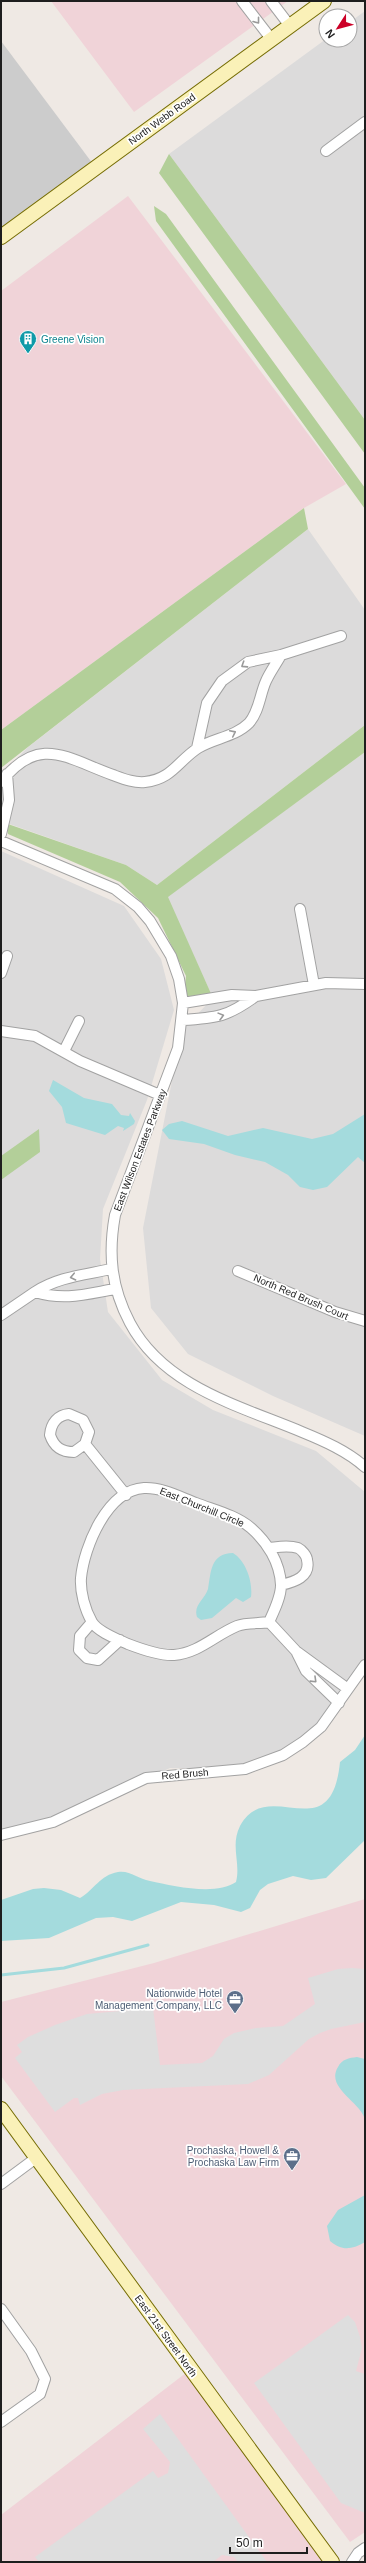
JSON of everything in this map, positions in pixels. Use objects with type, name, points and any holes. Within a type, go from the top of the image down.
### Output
[{"type":"main road","name":"North Webb Road","points":[[1,237],[324,1]]},
{"type":"main road","name":"East 21st Street North","points":[[1,2109],[332,2562]]},
{"type":"street","points":[[242,1],[272,40]]},
{"type":"street","points":[[271,1],[290,26]]},
{"type":"street","points":[[326,151],[365,122]]},
{"type":"street","points":[[197,748],[207,703],[222,681],[248,662],[281,655],[341,636]]},
{"type":"street","points":[[1,834],[9,800],[4,778],[19,763],[35,754],[54,752],[128,781],[145,782],[161,778],[178,768],[197,748],[237,732],[250,722],[259,705],[266,682],[281,655]]},
{"type":"street","name":"East Wilson Estates Parkway","points":[[1,841],[115,889],[138,907],[160,935],[179,979],[184,1003],[178,1048],[115,1215],[110,1242],[111,1269],[115,1289],[137,1335],[153,1355],[175,1374],[197,1388],[320,1440],[341,1450],[365,1467]]},
{"type":"street","points":[[300,909],[314,985]]},
{"type":"street","points":[[1,973],[7,956]]},
{"type":"street","points":[[184,1003],[232,995],[256,996],[326,983],[365,984]]},
{"type":"street","points":[[182,1020],[221,1017],[237,1010],[256,996]]},
{"type":"street","points":[[64,1051],[79,1021]]},
{"type":"street","points":[[1,1031],[35,1036],[80,1061],[160,1095]]},
{"type":"street","points":[[1,1315],[48,1284],[67,1278],[111,1269]]},
{"type":"street","name":"North Red Brush Court","points":[[238,1271],[334,1312],[365,1321]]},
{"type":"street","points":[[35,1292],[52,1298],[69,1297],[115,1289]]},
{"type":"street","points":[[85,1444],[126,1495]]},
{"type":"street","name":"East Churchill Circle","points":[[92,1622],[83,1600],[81,1579],[85,1562],[102,1516],[126,1495],[144,1488],[157,1489],[185,1498],[234,1518],[249,1526],[264,1540],[269,1548],[281,1585]]},
{"type":"street","points":[[269,1548],[287,1546],[299,1549],[307,1558],[308,1567],[306,1573],[296,1580],[281,1585],[269,1622]]},
{"type":"street","points":[[120,1640],[98,1660],[87,1658],[79,1650],[80,1636],[92,1622],[120,1640],[140,1649],[173,1655],[198,1648],[238,1625],[269,1622]]},
{"type":"street","points":[[269,1622],[296,1651],[348,1688]]},
{"type":"street","points":[[296,1651],[306,1671],[339,1703]]},
{"type":"street","name":"Red Brush","points":[[1,1835],[53,1822],[146,1778],[244,1769],[263,1763],[303,1742],[321,1727],[365,1665]]},
{"type":"street","points":[[1,2184],[36,2158]]},
{"type":"street","points":[[1,2310],[31,2351],[45,2379],[40,2394],[1,2422]]},
{"type":"street","points":[[352,2562],[358,2553],[365,2548]]},
{"type":"shaded area","points":[[51,1],[288,1],[134,112]]},
{"type":"shaded area","points":[[365,11],[365,420],[169,154],[318,45],[318,48],[358,48],[358,16]]},
{"type":"shaded area","points":[[1,41],[96,168],[1,238]]},
{"type":"shaded area","points":[[128,196],[346,484],[304,508],[1,730],[1,291]]},
{"type":"shaded area","points":[[308,529],[365,610],[365,725],[157,885],[126,865],[1,821],[1,775],[27,748]]},
{"type":"shaded area","points":[[365,752],[365,1436],[273,1396],[188,1354],[151,1308],[143,1228],[182,1030],[213,998],[167,897]]},
{"type":"shaded area","points":[[1,851],[124,906],[161,959],[174,1010],[147,1100],[103,1209],[100,1259],[108,1312],[162,1380],[213,1410],[316,1451],[365,1492],[365,1675],[348,1689],[303,1742],[231,1770],[170,1768],[101,1799],[1,1835]]},
{"type":"shaded area","points":[[365,1899],[365,2532],[350,2542],[1,2076],[1,2002],[154,1963]]},
{"type":"shaded area","points":[[338,1969],[365,1969],[365,2022],[331,2029],[320,2033],[309,2039],[269,2075],[248,2084],[123,2090],[102,2094],[80,2105],[78,2098],[74,2098],[55,2112],[15,2058],[22,2052],[17,2045],[28,2037],[55,2025],[87,2014],[153,2008],[160,2065],[202,2063],[213,2056],[224,2039],[234,2033],[256,2028],[283,2026],[315,2004],[308,1978]]},
{"type":"shaded area","points":[[348,2315],[355,2322],[362,2348],[356,2371],[365,2374],[365,2513],[341,2503],[254,2383]]},
{"type":"shaded area","points":[[191,2369],[331,2562],[1,2562],[1,2515]]},
{"type":"shaded area","points":[[160,2414],[267,2562],[238,2562],[234,2557],[222,2555],[213,2562],[39,2562],[35,2557],[153,2471],[158,2478],[168,2473],[170,2462],[143,2429]]},
{"type":"green space","points":[[169,154],[365,420],[365,454],[159,173]]},
{"type":"green space","points":[[154,206],[166,214],[365,488],[365,509],[156,221]]},
{"type":"green space","points":[[304,508],[308,529],[1,768],[1,730]]},
{"type":"green space","points":[[365,725],[365,752],[168,897],[213,998],[183,1003],[186,976],[158,918],[120,882],[8,834],[5,823],[126,865],[157,885]]},
{"type":"green space","points":[[39,1129],[40,1152],[1,1180],[1,1156]]},
{"type":"water","points":[[53,1080],[84,1098],[112,1104],[121,1115],[129,1116],[130,1113],[135,1121],[134,1124],[123,1131],[124,1128],[118,1126],[105,1135],[66,1123],[62,1107],[49,1091]]},
{"type":"water","points":[[365,1114],[365,1163],[358,1157],[327,1187],[313,1190],[300,1187],[288,1175],[265,1162],[235,1155],[204,1144],[169,1139],[162,1130],[169,1124],[182,1121],[228,1136],[263,1128],[312,1139],[333,1134]]},
{"type":"water","points":[[233,1553],[242,1561],[248,1572],[251,1585],[251,1597],[243,1602],[236,1598],[212,1618],[201,1620],[197,1617],[196,1613],[198,1606],[207,1593],[213,1565],[220,1556]]},
{"type":"water","points":[[365,1735],[365,1840],[326,1878],[311,1880],[293,1876],[268,1884],[260,1890],[250,1908],[241,1912],[214,1905],[181,1902],[132,1921],[113,1917],[96,1918],[49,1938],[1,1941],[1,1900],[33,1889],[44,1888],[61,1890],[80,1898],[106,1876],[118,1872],[130,1873],[150,1881],[194,1889],[217,1888],[228,1886],[236,1882],[237,1833],[240,1826],[252,1812],[266,1807],[312,1808],[325,1803],[334,1788],[340,1762],[355,1750]]},
{"type":"water","points":[[357,2057],[365,2059],[365,2120],[362,2113],[345,2095],[336,2082],[335,2075],[342,2062],[349,2058]]},
{"type":"water","points":[[365,2195],[365,2242],[351,2248],[343,2248],[334,2244],[330,2241],[327,2226],[338,2210]]},
{"type":"waterway","points":[[1,1975],[64,1968],[148,1945]]},
{"type":"place","name":"Greene Vision","points":[[28,354]]},
{"type":"place","name":"Nationwide Hotel Management Company, LLC","points":[[235,2014]]},
{"type":"place","name":"Prochaska, Howell & Prochaska Law Firm","points":[[292,2171]]}]
